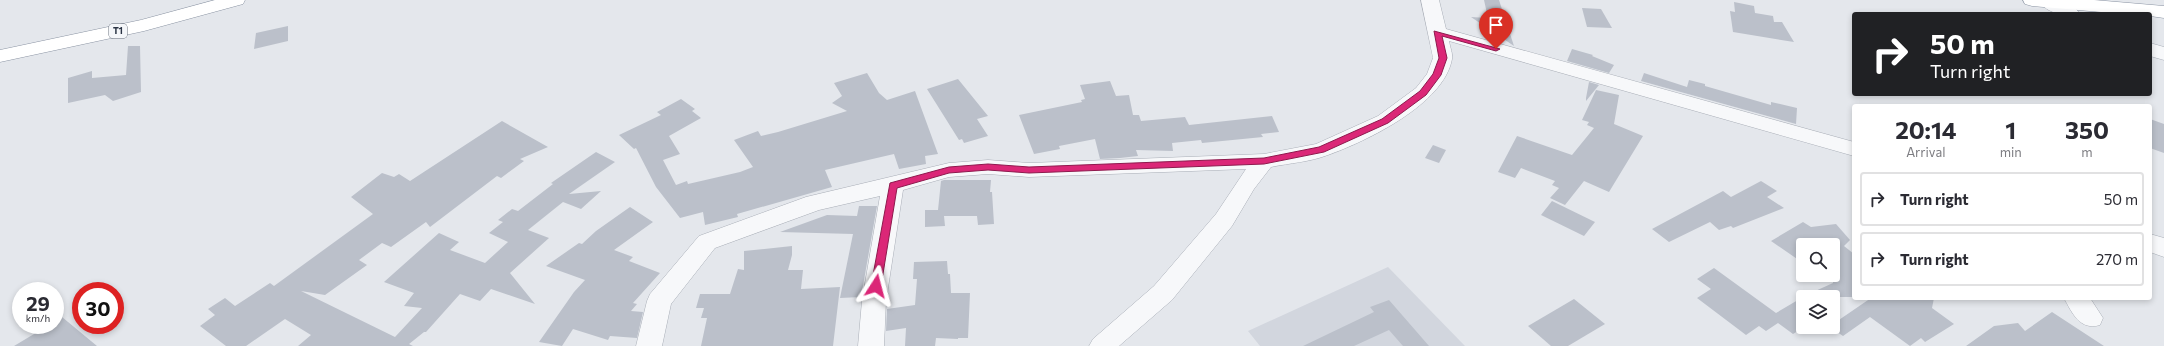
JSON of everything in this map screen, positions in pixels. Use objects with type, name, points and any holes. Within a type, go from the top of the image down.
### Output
[{"type":"highway","name":"T1","points":[[0,56],[144,25],[236,0]]},
{"type":"highway","points":[[2041,1],[2164,12]]},
{"type":"street","points":[[649,346],[659,301],[707,242],[814,203],[893,186],[949,170],[988,167],[1029,170],[1264,161],[1321,150],[1385,121],[1423,93],[1437,75],[1443,58],[1430,0]]},
{"type":"street","points":[[2041,1],[2066,12]]},
{"type":"street","points":[[1437,32],[1852,148]]},
{"type":"street","points":[[2152,50],[2164,54]]},
{"type":"street","points":[[1102,346],[1163,293],[1224,220],[1246,184],[1264,161]]},
{"type":"street","points":[[871,346],[874,301],[893,186]]},
{"type":"street","points":[[2152,243],[2164,248]]},
{"type":"street","points":[[2078,300],[2091,318]]},
{"type":"shaded area","points":[[1388,267],[1465,346],[1260,346],[1248,331]]},
{"type":"building","points":[[1484,0],[1499,0],[1514,46],[1471,17],[1488,18]]},
{"type":"building","points":[[1734,2],[1754,6],[1755,13],[1773,16],[1774,22],[1782,22],[1794,42],[1733,32],[1730,11],[1735,12]]},
{"type":"building","points":[[1582,8],[1601,9],[1612,28],[1587,27]]},
{"type":"building","points":[[288,26],[288,41],[254,49],[256,33]]},
{"type":"building","points":[[128,46],[140,46],[141,92],[113,101],[105,95],[68,103],[68,78],[92,71],[92,78],[126,75]]},
{"type":"building","points":[[1572,49],[1593,55],[1592,56],[1614,65],[1609,73],[1567,61]]},
{"type":"building","points":[[867,73],[879,93],[887,100],[915,91],[938,154],[925,156],[926,164],[899,169],[894,154],[825,170],[832,187],[737,214],[738,217],[705,225],[703,212],[680,218],[656,187],[636,148],[634,149],[619,135],[661,115],[657,112],[681,99],[695,109],[692,111],[701,118],[669,136],[680,154],[663,160],[676,185],[687,181],[688,184],[740,172],[753,167],[734,140],[758,131],[761,136],[778,132],[847,111],[832,103],[842,96],[834,83]]},
{"type":"building","points":[[1644,73],[1687,87],[1689,80],[1771,105],[1771,102],[1797,108],[1796,124],[1641,81]]},
{"type":"building","points":[[958,79],[988,116],[977,119],[988,136],[964,143],[962,139],[959,140],[927,89]]},
{"type":"building","points":[[1110,81],[1116,96],[1129,95],[1133,115],[1139,115],[1141,121],[1185,117],[1189,125],[1272,116],[1279,132],[1261,134],[1263,137],[1202,143],[1201,140],[1172,143],[1173,151],[1136,150],[1138,156],[1120,158],[1100,159],[1095,139],[1059,146],[1060,149],[1034,154],[1019,115],[1082,102],[1081,100],[1085,99],[1080,85]]},
{"type":"building","points":[[1589,82],[1599,85],[1586,101],[1586,98]]},
{"type":"building","points":[[1596,90],[1619,95],[1614,124],[1643,136],[1609,192],[1584,181],[1565,205],[1550,198],[1559,188],[1552,185],[1555,181],[1521,168],[1515,178],[1498,172],[1517,136],[1572,155],[1594,128],[1587,125],[1589,122],[1582,120]]},
{"type":"building","points":[[2152,120],[2164,124],[2164,153],[2152,149]]},
{"type":"building","points":[[502,121],[548,147],[520,159],[524,161],[501,178],[497,176],[430,227],[426,222],[391,247],[382,243],[359,260],[367,265],[325,295],[301,291],[395,337],[422,308],[404,306],[414,293],[384,282],[439,233],[459,242],[450,250],[485,263],[508,242],[489,233],[503,222],[498,220],[512,209],[518,211],[553,184],[551,183],[596,152],[615,162],[569,194],[601,191],[581,209],[563,202],[528,230],[549,238],[510,273],[535,304],[491,289],[480,301],[460,294],[426,332],[409,344],[413,346],[298,346],[311,335],[285,319],[246,346],[226,346],[200,326],[215,315],[208,309],[225,298],[235,306],[270,283],[274,286],[373,214],[351,197],[382,173],[394,177],[399,174],[410,181]]},
{"type":"building","points":[[1433,145],[1446,150],[1439,163],[1425,158]]},
{"type":"building","points":[[991,180],[990,192],[992,192],[994,224],[978,225],[977,216],[944,216],[945,226],[925,227],[925,210],[938,210],[941,181]]},
{"type":"building","points":[[1761,181],[1777,191],[1767,197],[1784,208],[1733,228],[1731,226],[1719,230],[1710,222],[1669,242],[1652,229],[1723,191],[1731,197]]},
{"type":"building","points":[[1552,201],[1595,222],[1584,236],[1541,215]]},
{"type":"building","points":[[859,206],[877,206],[861,297],[840,298],[853,234],[780,232],[827,215],[857,216]]},
{"type":"building","points":[[630,207],[653,222],[614,250],[633,257],[629,261],[660,273],[633,303],[637,304],[631,311],[643,312],[637,338],[610,336],[608,340],[573,329],[562,346],[539,342],[574,292],[585,280],[546,266],[579,243],[582,244],[596,231]]},
{"type":"building","points":[[1803,222],[1811,227],[1836,224],[1850,240],[1844,246],[1852,252],[1852,297],[1840,297],[1840,290],[1818,290],[1833,282],[1840,282],[1840,238],[1796,238],[1796,258],[1771,241]]},
{"type":"building","points":[[792,246],[792,255],[788,270],[803,270],[801,289],[840,287],[833,346],[701,346],[707,318],[701,318],[704,308],[696,308],[700,294],[730,294],[738,269],[744,270],[744,251]]},
{"type":"building","points":[[947,261],[948,274],[950,274],[951,293],[970,293],[968,338],[936,338],[935,346],[905,346],[906,328],[886,331],[887,309],[915,305],[917,279],[913,279],[914,262]]},
{"type":"building","points":[[1714,268],[1776,313],[1796,301],[1796,332],[1793,334],[1778,323],[1766,331],[1759,326],[1746,335],[1697,298],[1711,289],[1697,279]]},
{"type":"building","points":[[1574,299],[1605,324],[1568,346],[1551,346],[1528,326]]},
{"type":"building","points":[[1389,300],[1429,346],[1403,346],[1389,330],[1354,346],[1303,346],[1374,312],[1370,307]]},
{"type":"building","points":[[1868,300],[1934,300],[1932,308],[1954,324],[1925,342],[1921,338],[1910,346],[1870,317],[1843,336],[1840,334],[1840,319]]},
{"type":"building","points":[[2052,312],[2104,346],[1966,346],[1994,326],[2018,323],[2025,331]]},
{"type":"building","points":[[64,319],[72,325],[72,334],[83,334],[97,346],[14,346],[34,334],[64,334]]},
{"type":"route","points":[[876,286],[893,186],[949,170],[988,167],[1029,170],[1264,161],[1321,150],[1385,121],[1423,93],[1437,75],[1443,58],[1437,32],[1496,49]]}]
